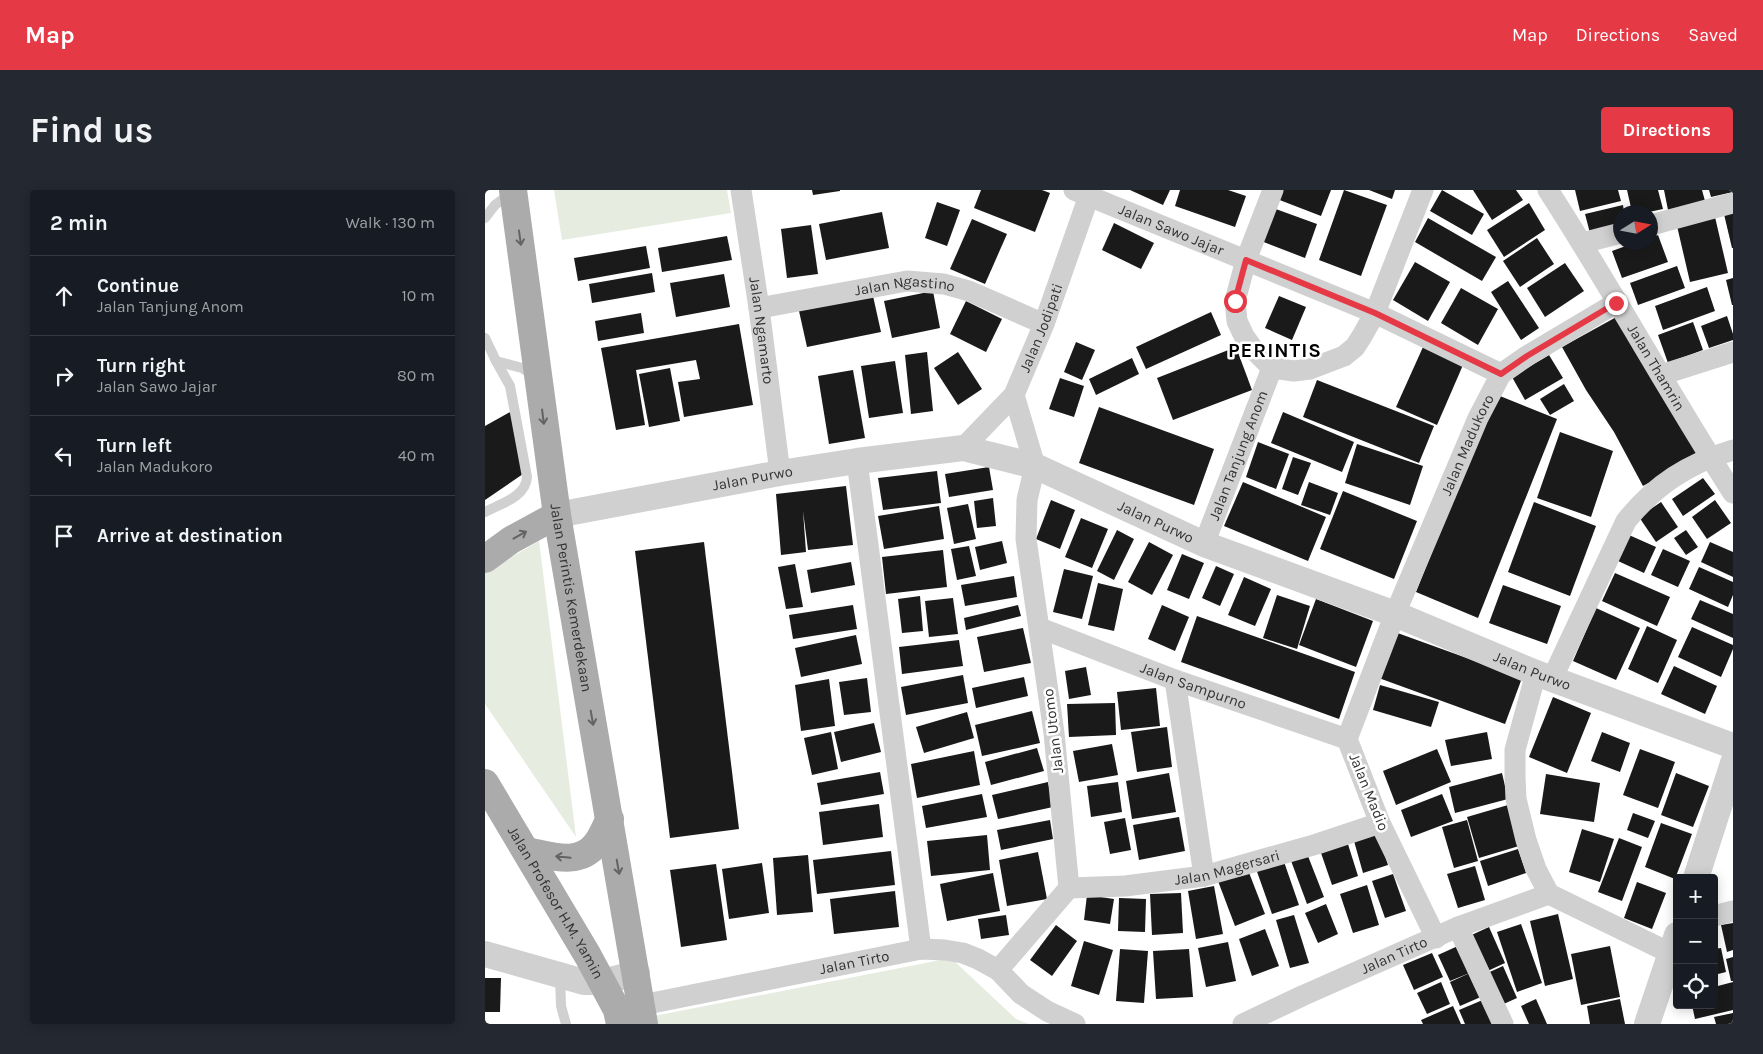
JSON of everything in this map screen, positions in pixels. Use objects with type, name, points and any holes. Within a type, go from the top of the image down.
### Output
[{"type":"main road","name":"Jalan Perintis Kemerdekaan","points":[[513,190],[557,515],[637,973],[631,1016]]},
{"type":"main road","points":[[485,559],[511,540],[557,515]]},
{"type":"main road","name":"Jalan Profesor H.M. Yamin","points":[[485,783],[602,982],[631,1016]]},
{"type":"main road","points":[[526,850],[567,858],[581,856],[595,845],[610,819]]},
{"type":"street","name":"Jalan Ngamarto","points":[[741,190],[759,308],[780,473]]},
{"type":"street","points":[[1273,190],[1246,260],[1235,301],[1237,321],[1254,350],[1273,368],[1294,371],[1310,369],[1344,356],[1355,347],[1375,313],[1423,190]]},
{"type":"street","name":"Jalan Thamrin","points":[[1547,190],[1582,243],[1616,303],[1733,492]]},
{"type":"street","name":"Jalan Sawo Jajar","points":[[1085,192],[1375,313],[1501,374]]},
{"type":"street","name":"Jalan Jodipati","points":[[963,448],[1013,395],[1044,324],[1085,192]]},
{"type":"street","points":[[1658,223],[1733,203]]},
{"type":"street","points":[[1582,243],[1613,235]]},
{"type":"street","name":"Jalan Ngastino","points":[[759,308],[907,281],[944,284],[961,289],[1044,324]]},
{"type":"street","name":"Jalan Madukoro","points":[[1395,614],[1478,418],[1501,374],[1527,356],[1616,303]]},
{"type":"street","points":[[1661,374],[1733,352]]},
{"type":"street","name":"Jalan Tanjung Anom","points":[[1205,544],[1273,368]]},
{"type":"street","points":[[1013,395],[1035,466]]},
{"type":"street","name":"Jalan Purwo","points":[[557,515],[780,473],[963,448],[1035,466],[1205,544],[1395,614],[1544,676],[1733,746]]},
{"type":"street","points":[[1673,944],[1549,894],[1526,840],[1516,799],[1515,750],[1544,676],[1626,520],[1664,482],[1710,457],[1733,450]]},
{"type":"street","points":[[857,461],[921,949]]},
{"type":"street","name":"Jalan Utomo","points":[[1035,466],[1027,500],[1026,539],[1054,732],[1069,888]]},
{"type":"street","name":"Jalan Madio","points":[[1395,614],[1347,739],[1380,823],[1436,938]]},
{"type":"street","name":"Jalan Sampurno","points":[[1040,628],[1175,680],[1347,739]]},
{"type":"street","points":[[1175,680],[1203,876]]},
{"type":"street","points":[[1697,874],[1733,763]]},
{"type":"street","name":"Jalan Magersari","points":[[1069,888],[1125,886],[1203,876],[1317,844],[1380,823]]},
{"type":"street","points":[[998,970],[1069,888]]},
{"type":"street","name":"Jalan Tirto","points":[[1243,1024],[1459,927],[1549,894]]},
{"type":"street","points":[[1718,915],[1733,911]]},
{"type":"street","points":[[1459,927],[1503,1024]]},
{"type":"street","points":[[1647,1024],[1673,947]]},
{"type":"street","name":"Jalan Tirto","points":[[631,1016],[921,949],[963,953],[978,959],[998,970],[1021,994],[1047,1012],[1075,1024]]},
{"type":"street","points":[[485,954],[584,982],[602,982],[637,973]]},
{"type":"lane","points":[[485,218],[495,205],[513,190]]},
{"type":"lane","points":[[485,338],[510,386],[526,466],[527,484],[520,493],[485,512]]},
{"type":"lane","points":[[496,361],[522,368],[538,378]]},
{"type":"lane","points":[[560,975],[561,1006],[566,1024]]},
{"type":"shaded area","points":[[554,190],[727,190],[731,213],[562,240]]},
{"type":"shaded area","points":[[539,541],[576,837],[485,704],[485,573]]},
{"type":"shaded area","points":[[951,958],[1016,1019],[1029,1024],[656,1024],[654,1016]]},
{"type":"building","points":[[812,190],[840,190],[840,191],[813,195]]},
{"type":"building","points":[[981,190],[1042,190],[1050,193],[1035,232],[974,208]]},
{"type":"building","points":[[1130,190],[1170,190],[1163,205]]},
{"type":"building","points":[[1180,190],[1228,190],[1246,196],[1235,227],[1175,206]]},
{"type":"building","points":[[1281,190],[1331,190],[1321,216],[1277,199]]},
{"type":"building","points":[[1344,190],[1387,205],[1361,276],[1319,260]]},
{"type":"building","points":[[1369,190],[1395,190],[1392,199]]},
{"type":"building","points":[[1442,190],[1484,214],[1472,235],[1430,211]]},
{"type":"building","points":[[1473,190],[1516,190],[1523,200],[1492,220]]},
{"type":"building","points":[[1575,190],[1618,190],[1621,201],[1580,211]]},
{"type":"building","points":[[1627,190],[1658,190],[1663,209],[1658,210],[1658,205],[1630,205]]},
{"type":"building","points":[[1664,190],[1702,190],[1705,201],[1668,210]]},
{"type":"building","points":[[1709,190],[1733,190],[1733,192],[1711,197]]},
{"type":"building","points":[[937,202],[960,210],[947,246],[925,238]]},
{"type":"building","points":[[1529,203],[1545,230],[1504,257],[1487,230]]},
{"type":"building","points":[[1613,207],[1613,232],[1591,237],[1585,214]]},
{"type":"building","points":[[1273,208],[1317,224],[1305,258],[1261,241]]},
{"type":"building","points":[[1733,208],[1733,248],[1732,248],[1723,210]]},
{"type":"building","points":[[882,212],[889,248],[826,260],[819,224]]},
{"type":"building","points":[[1715,217],[1728,273],[1690,282],[1677,226]]},
{"type":"building","points":[[1428,218],[1496,257],[1482,281],[1415,242]]},
{"type":"building","points":[[972,219],[1007,234],[985,284],[950,269]]},
{"type":"building","points":[[1114,223],[1154,243],[1141,269],[1102,250]]},
{"type":"building","points":[[811,225],[818,274],[787,278],[781,229]]},
{"type":"building","points":[[1658,235],[1668,262],[1622,278],[1612,251],[1658,250]]},
{"type":"building","points":[[727,236],[732,260],[662,272],[658,248]]},
{"type":"building","points":[[1537,238],[1554,264],[1520,287],[1503,261]]},
{"type":"building","points":[[646,246],[650,268],[578,281],[574,258]]},
{"type":"building","points":[[1415,262],[1450,282],[1428,321],[1393,300]]},
{"type":"building","points":[[1565,263],[1584,291],[1545,317],[1527,288]]},
{"type":"building","points":[[1677,266],[1685,288],[1638,305],[1630,283]]},
{"type":"building","points":[[652,273],[655,292],[592,303],[589,284]]},
{"type":"building","points":[[724,274],[730,307],[676,317],[670,283]]},
{"type":"building","points":[[1733,278],[1733,305],[1732,305],[1726,280]]},
{"type":"building","points":[[1508,281],[1539,328],[1521,340],[1491,292]]},
{"type":"building","points":[[1707,287],[1715,311],[1663,330],[1655,306]]},
{"type":"building","points":[[1461,288],[1498,309],[1478,345],[1441,323]]},
{"type":"building","points":[[933,291],[940,328],[892,338],[884,301]]},
{"type":"building","points":[[873,296],[881,332],[807,347],[799,311]]},
{"type":"building","points":[[1279,296],[1306,307],[1292,340],[1265,328]]},
{"type":"building","points":[[966,301],[1002,319],[986,352],[950,334]]},
{"type":"building","points":[[1211,312],[1221,335],[1146,369],[1136,347]]},
{"type":"building","points":[[641,313],[644,333],[598,341],[595,321]]},
{"type":"building","points":[[1620,315],[1701,454],[1643,486],[1614,432],[1586,390],[1562,347]]},
{"type":"building","points":[[1727,316],[1733,340],[1709,348],[1701,326]]},
{"type":"building","points":[[1693,322],[1703,350],[1668,363],[1658,335]]},
{"type":"building","points":[[739,324],[753,405],[684,417],[678,382],[700,379],[696,360],[636,370],[645,425],[616,430],[601,348]]},
{"type":"building","points":[[1076,342],[1095,350],[1082,380],[1064,372]]},
{"type":"building","points":[[1236,347],[1252,390],[1173,420],[1157,378]]},
{"type":"building","points":[[1423,347],[1463,365],[1437,425],[1396,407]]},
{"type":"building","points":[[927,352],[933,411],[911,414],[905,355]]},
{"type":"building","points":[[958,352],[982,389],[958,405],[934,368]]},
{"type":"building","points":[[1549,355],[1563,378],[1525,400],[1512,377]]},
{"type":"building","points":[[1132,358],[1139,374],[1096,395],[1089,379]]},
{"type":"building","points":[[895,361],[903,413],[869,418],[861,366]]},
{"type":"building","points":[[670,368],[680,421],[649,427],[639,374]]},
{"type":"building","points":[[853,370],[865,438],[829,444],[818,376]]},
{"type":"building","points":[[1060,378],[1084,386],[1074,417],[1049,409]]},
{"type":"building","points":[[1317,380],[1434,426],[1419,463],[1303,417]]},
{"type":"building","points":[[1564,384],[1574,401],[1550,415],[1540,399]]},
{"type":"building","points":[[1495,394],[1557,419],[1478,618],[1416,592]]},
{"type":"building","points":[[1099,407],[1214,449],[1194,505],[1079,463]]},
{"type":"building","points":[[512,411],[523,474],[485,500],[485,426]]},
{"type":"building","points":[[1283,412],[1354,442],[1342,472],[1271,443]]},
{"type":"building","points":[[1560,432],[1613,451],[1591,517],[1537,498]]},
{"type":"building","points":[[1258,442],[1289,454],[1276,489],[1246,477]]},
{"type":"building","points":[[1357,444],[1423,466],[1410,505],[1345,483]]},
{"type":"building","points":[[1293,457],[1311,463],[1298,495],[1282,489]]},
{"type":"building","points":[[989,467],[993,490],[949,497],[945,474]]},
{"type":"building","points":[[937,471],[941,503],[883,510],[878,478]]},
{"type":"building","points":[[1703,478],[1715,494],[1683,516],[1672,499]]},
{"type":"building","points":[[1243,482],[1326,517],[1308,561],[1224,526]]},
{"type":"building","points":[[1309,482],[1338,493],[1330,515],[1301,505]]},
{"type":"building","points":[[846,486],[853,545],[808,550],[803,511],[806,552],[781,555],[776,494]]},
{"type":"building","points":[[1343,491],[1417,521],[1394,579],[1320,549]]},
{"type":"building","points":[[993,498],[996,526],[977,528],[974,501]]},
{"type":"building","points":[[1051,500],[1075,510],[1060,549],[1036,539]]},
{"type":"building","points":[[1715,500],[1731,523],[1707,539],[1692,517]]},
{"type":"building","points":[[1534,502],[1596,526],[1570,596],[1508,572]]},
{"type":"building","points":[[1661,502],[1678,527],[1656,542],[1639,517]]},
{"type":"building","points":[[968,504],[976,539],[954,544],[947,508]]},
{"type":"building","points":[[939,506],[944,539],[884,549],[878,516]]},
{"type":"building","points":[[1081,518],[1108,529],[1092,568],[1065,557]]},
{"type":"building","points":[[1117,530],[1134,539],[1114,580],[1097,571]]},
{"type":"building","points":[[1686,530],[1698,547],[1686,555],[1674,538]]},
{"type":"building","points":[[1629,535],[1656,547],[1644,573],[1618,561]]},
{"type":"building","points":[[1002,541],[1007,563],[980,570],[975,547]]},
{"type":"building","points":[[704,542],[739,829],[670,838],[635,551]]},
{"type":"building","points":[[1149,542],[1173,555],[1152,595],[1128,582]]},
{"type":"building","points":[[1710,542],[1733,552],[1733,577],[1701,562]]},
{"type":"building","points":[[969,546],[976,576],[957,580],[951,549]]},
{"type":"building","points":[[1663,549],[1690,561],[1678,587],[1651,575]]},
{"type":"building","points":[[943,550],[947,587],[886,594],[882,557]]},
{"type":"building","points":[[1182,554],[1204,563],[1189,599],[1167,590]]},
{"type":"building","points":[[851,562],[855,585],[811,593],[807,570]]},
{"type":"building","points":[[795,564],[803,607],[786,609],[778,567]]},
{"type":"building","points":[[1216,566],[1234,574],[1220,606],[1202,598]]},
{"type":"building","points":[[1699,567],[1733,582],[1733,595],[1728,607],[1689,589]]},
{"type":"building","points":[[1064,569],[1093,576],[1082,619],[1053,612]]},
{"type":"building","points":[[1615,573],[1670,597],[1657,626],[1602,601]]},
{"type":"building","points":[[1014,576],[1017,597],[965,606],[961,585]]},
{"type":"building","points":[[1244,577],[1271,589],[1255,626],[1228,615]]},
{"type":"building","points":[[1098,583],[1123,589],[1114,631],[1088,625]]},
{"type":"building","points":[[1503,585],[1561,606],[1547,644],[1489,623]]},
{"type":"building","points":[[1277,595],[1310,606],[1297,649],[1263,638]]},
{"type":"building","points":[[920,596],[923,631],[902,633],[898,599]]},
{"type":"building","points":[[953,598],[958,634],[929,637],[925,601]]},
{"type":"building","points":[[1316,599],[1373,621],[1356,667],[1299,645]]},
{"type":"building","points":[[1700,600],[1733,614],[1733,638],[1691,619]]},
{"type":"building","points":[[853,605],[857,629],[793,639],[789,615]]},
{"type":"building","points":[[1018,605],[1021,616],[966,630],[964,618]]},
{"type":"building","points":[[1162,605],[1189,617],[1175,651],[1148,639]]},
{"type":"building","points":[[1596,608],[1640,628],[1616,680],[1573,661]]},
{"type":"building","points":[[1197,616],[1355,672],[1339,719],[1181,662]]},
{"type":"building","points":[[1647,626],[1677,640],[1658,683],[1628,669]]},
{"type":"building","points":[[1692,627],[1733,645],[1721,677],[1678,657]]},
{"type":"building","points":[[1023,628],[1031,663],[984,672],[977,637]]},
{"type":"building","points":[[1392,631],[1522,678],[1505,724],[1376,677]]},
{"type":"building","points":[[856,635],[862,664],[801,677],[795,648]]},
{"type":"building","points":[[959,640],[963,666],[902,674],[899,647]]},
{"type":"building","points":[[1674,666],[1717,686],[1705,714],[1661,694]]},
{"type":"building","points":[[1086,667],[1091,695],[1069,699],[1065,671]]},
{"type":"building","points":[[963,675],[968,703],[906,715],[901,687]]},
{"type":"building","points":[[1024,677],[1028,696],[976,708],[972,688]]},
{"type":"building","points":[[867,678],[871,712],[844,715],[839,682]]},
{"type":"building","points":[[829,679],[835,726],[801,731],[795,685]]},
{"type":"building","points":[[1380,685],[1439,702],[1431,727],[1373,710]]},
{"type":"building","points":[[1156,688],[1160,726],[1121,730],[1117,692]]},
{"type":"building","points":[[1553,697],[1591,713],[1567,773],[1529,757]]},
{"type":"building","points":[[1115,703],[1116,735],[1069,737],[1067,704]]},
{"type":"building","points":[[1032,711],[1040,743],[982,756],[975,725]]},
{"type":"building","points":[[967,712],[974,738],[924,753],[916,727]]},
{"type":"building","points":[[874,723],[881,752],[841,762],[834,732]]},
{"type":"building","points":[[1167,727],[1172,767],[1137,772],[1131,732]]},
{"type":"building","points":[[831,732],[838,769],[812,775],[804,738]]},
{"type":"building","points":[[1487,732],[1492,759],[1451,766],[1445,740]]},
{"type":"building","points":[[1602,732],[1630,743],[1620,772],[1591,761]]},
{"type":"building","points":[[1112,744],[1118,775],[1079,782],[1073,751]]},
{"type":"building","points":[[1037,748],[1044,771],[991,785],[985,762]]},
{"type":"building","points":[[1437,749],[1451,782],[1396,805],[1383,771]]},
{"type":"building","points":[[1640,749],[1675,762],[1658,808],[1623,795]]},
{"type":"building","points":[[974,751],[980,785],[917,798],[911,764]]},
{"type":"building","points":[[880,772],[884,794],[821,805],[817,783]]},
{"type":"building","points":[[1169,773],[1176,812],[1132,819],[1126,781]]},
{"type":"building","points":[[1502,773],[1508,799],[1455,813],[1449,787]]},
{"type":"building","points":[[1676,773],[1709,786],[1693,827],[1661,815]]},
{"type":"building","points":[[1546,774],[1600,783],[1594,822],[1540,814]]},
{"type":"building","points":[[1048,782],[1053,807],[998,819],[992,795]]},
{"type":"building","points":[[1118,782],[1122,812],[1091,817],[1087,786]]},
{"type":"building","points":[[982,794],[987,817],[926,828],[922,806]]},
{"type":"building","points":[[1442,794],[1453,821],[1411,837],[1401,810]]},
{"type":"building","points":[[879,804],[883,837],[823,845],[819,812]]},
{"type":"building","points":[[1508,805],[1519,846],[1479,858],[1467,817]]},
{"type":"building","points":[[1633,813],[1655,821],[1648,838],[1627,830]]},
{"type":"building","points":[[1179,817],[1185,851],[1139,860],[1133,825]]},
{"type":"building","points":[[1125,818],[1131,850],[1110,854],[1104,822]]},
{"type":"building","points":[[1050,820],[1053,839],[1001,850],[997,830]]},
{"type":"building","points":[[1467,820],[1478,861],[1454,868],[1442,827]]},
{"type":"building","points":[[1661,823],[1692,834],[1677,874],[1673,874],[1673,878],[1645,867]]},
{"type":"building","points":[[1582,829],[1614,839],[1600,882],[1569,872]]},
{"type":"building","points":[[1378,834],[1388,865],[1363,873],[1354,841]]},
{"type":"building","points":[[987,835],[990,870],[931,876],[927,841]]},
{"type":"building","points":[[1619,838],[1642,847],[1622,901],[1598,892]]},
{"type":"building","points":[[1347,841],[1358,876],[1332,885],[1320,850]]},
{"type":"building","points":[[1518,849],[1526,873],[1488,886],[1480,861]]},
{"type":"building","points":[[891,851],[895,885],[817,894],[813,860]]},
{"type":"building","points":[[1306,851],[1324,897],[1307,904],[1290,858]]},
{"type":"building","points":[[1038,852],[1047,899],[1007,906],[999,860]]},
{"type":"building","points":[[808,855],[813,912],[777,915],[773,858]]},
{"type":"building","points":[[1282,856],[1299,905],[1272,914],[1255,866]]},
{"type":"building","points":[[762,863],[769,913],[729,919],[722,869]]},
{"type":"building","points":[[716,864],[727,940],[681,947],[670,870]]},
{"type":"building","points":[[1475,866],[1485,900],[1458,908],[1447,874]]},
{"type":"building","points":[[1248,870],[1265,914],[1235,926],[1218,881]]},
{"type":"building","points":[[993,873],[1000,911],[947,921],[940,884]]},
{"type":"building","points":[[1393,874],[1406,911],[1385,918],[1372,881]]},
{"type":"building","points":[[1637,882],[1666,893],[1652,929],[1624,918]]},
{"type":"building","points":[[1367,885],[1379,925],[1353,933],[1340,894]]},
{"type":"building","points":[[1214,886],[1223,934],[1196,939],[1188,891]]},
{"type":"building","points":[[895,891],[899,927],[834,934],[830,899]]},
{"type":"building","points":[[1181,893],[1183,933],[1152,935],[1150,894]]},
{"type":"building","points":[[1087,895],[1114,899],[1110,924],[1084,920]]},
{"type":"building","points":[[1119,898],[1146,899],[1145,932],[1118,931]]},
{"type":"building","points":[[1326,904],[1338,934],[1318,943],[1305,913]]},
{"type":"building","points":[[1558,914],[1573,979],[1545,986],[1530,921]]},
{"type":"building","points":[[1006,915],[1009,935],[981,939],[978,919]]},
{"type":"building","points":[[1294,915],[1309,963],[1290,968],[1276,920]]},
{"type":"building","points":[[1733,923],[1733,950],[1727,952],[1721,925]]},
{"type":"building","points":[[1521,924],[1542,983],[1517,992],[1497,932]]},
{"type":"building","points":[[1056,925],[1077,941],[1052,976],[1030,960]]},
{"type":"building","points":[[1489,927],[1505,963],[1481,974],[1465,938]]},
{"type":"building","points":[[1265,929],[1279,966],[1252,976],[1239,939]]},
{"type":"building","points":[[1084,941],[1113,950],[1099,995],[1071,986]]},
{"type":"building","points":[[1228,942],[1236,981],[1206,987],[1198,948]]},
{"type":"building","points":[[1460,945],[1472,972],[1450,981],[1438,955]]},
{"type":"building","points":[[1610,946],[1620,997],[1581,1005],[1571,954]]},
{"type":"building","points":[[1718,948],[1721,948],[1726,972],[1718,974],[1718,964]]},
{"type":"building","points":[[1120,949],[1148,951],[1144,1003],[1116,1001]]},
{"type":"building","points":[[1189,949],[1193,997],[1156,999],[1153,951]]},
{"type":"building","points":[[1432,953],[1443,977],[1414,990],[1403,965]]},
{"type":"building","points":[[1733,957],[1733,981],[1731,981],[1726,959]]},
{"type":"building","points":[[1503,966],[1517,998],[1497,1007],[1483,975]]},
{"type":"building","points":[[1472,972],[1483,996],[1460,1006],[1450,982]]},
{"type":"building","points":[[485,978],[501,978],[500,1012],[485,1012]]},
{"type":"building","points":[[1441,982],[1450,1004],[1427,1014],[1417,993]]},
{"type":"building","points":[[1733,982],[1733,1010],[1695,1019],[1693,1009],[1718,1009],[1718,986]]},
{"type":"building","points":[[1485,999],[1496,1024],[1465,1024],[1459,1010]]},
{"type":"building","points":[[1536,999],[1547,1024],[1529,1024],[1521,1006]]},
{"type":"building","points":[[1620,999],[1625,1024],[1590,1024],[1587,1006]]},
{"type":"building","points":[[1453,1006],[1461,1024],[1423,1024],[1421,1020]]},
{"type":"building","points":[[1733,1013],[1733,1024],[1716,1024],[1714,1017]]},
{"type":"district","name":"PERINTIS","points":[[1275,350]]},
{"type":"route","points":[[1235,301],[1246,260],[1375,313],[1501,374],[1527,356],[1616,303]]}]
